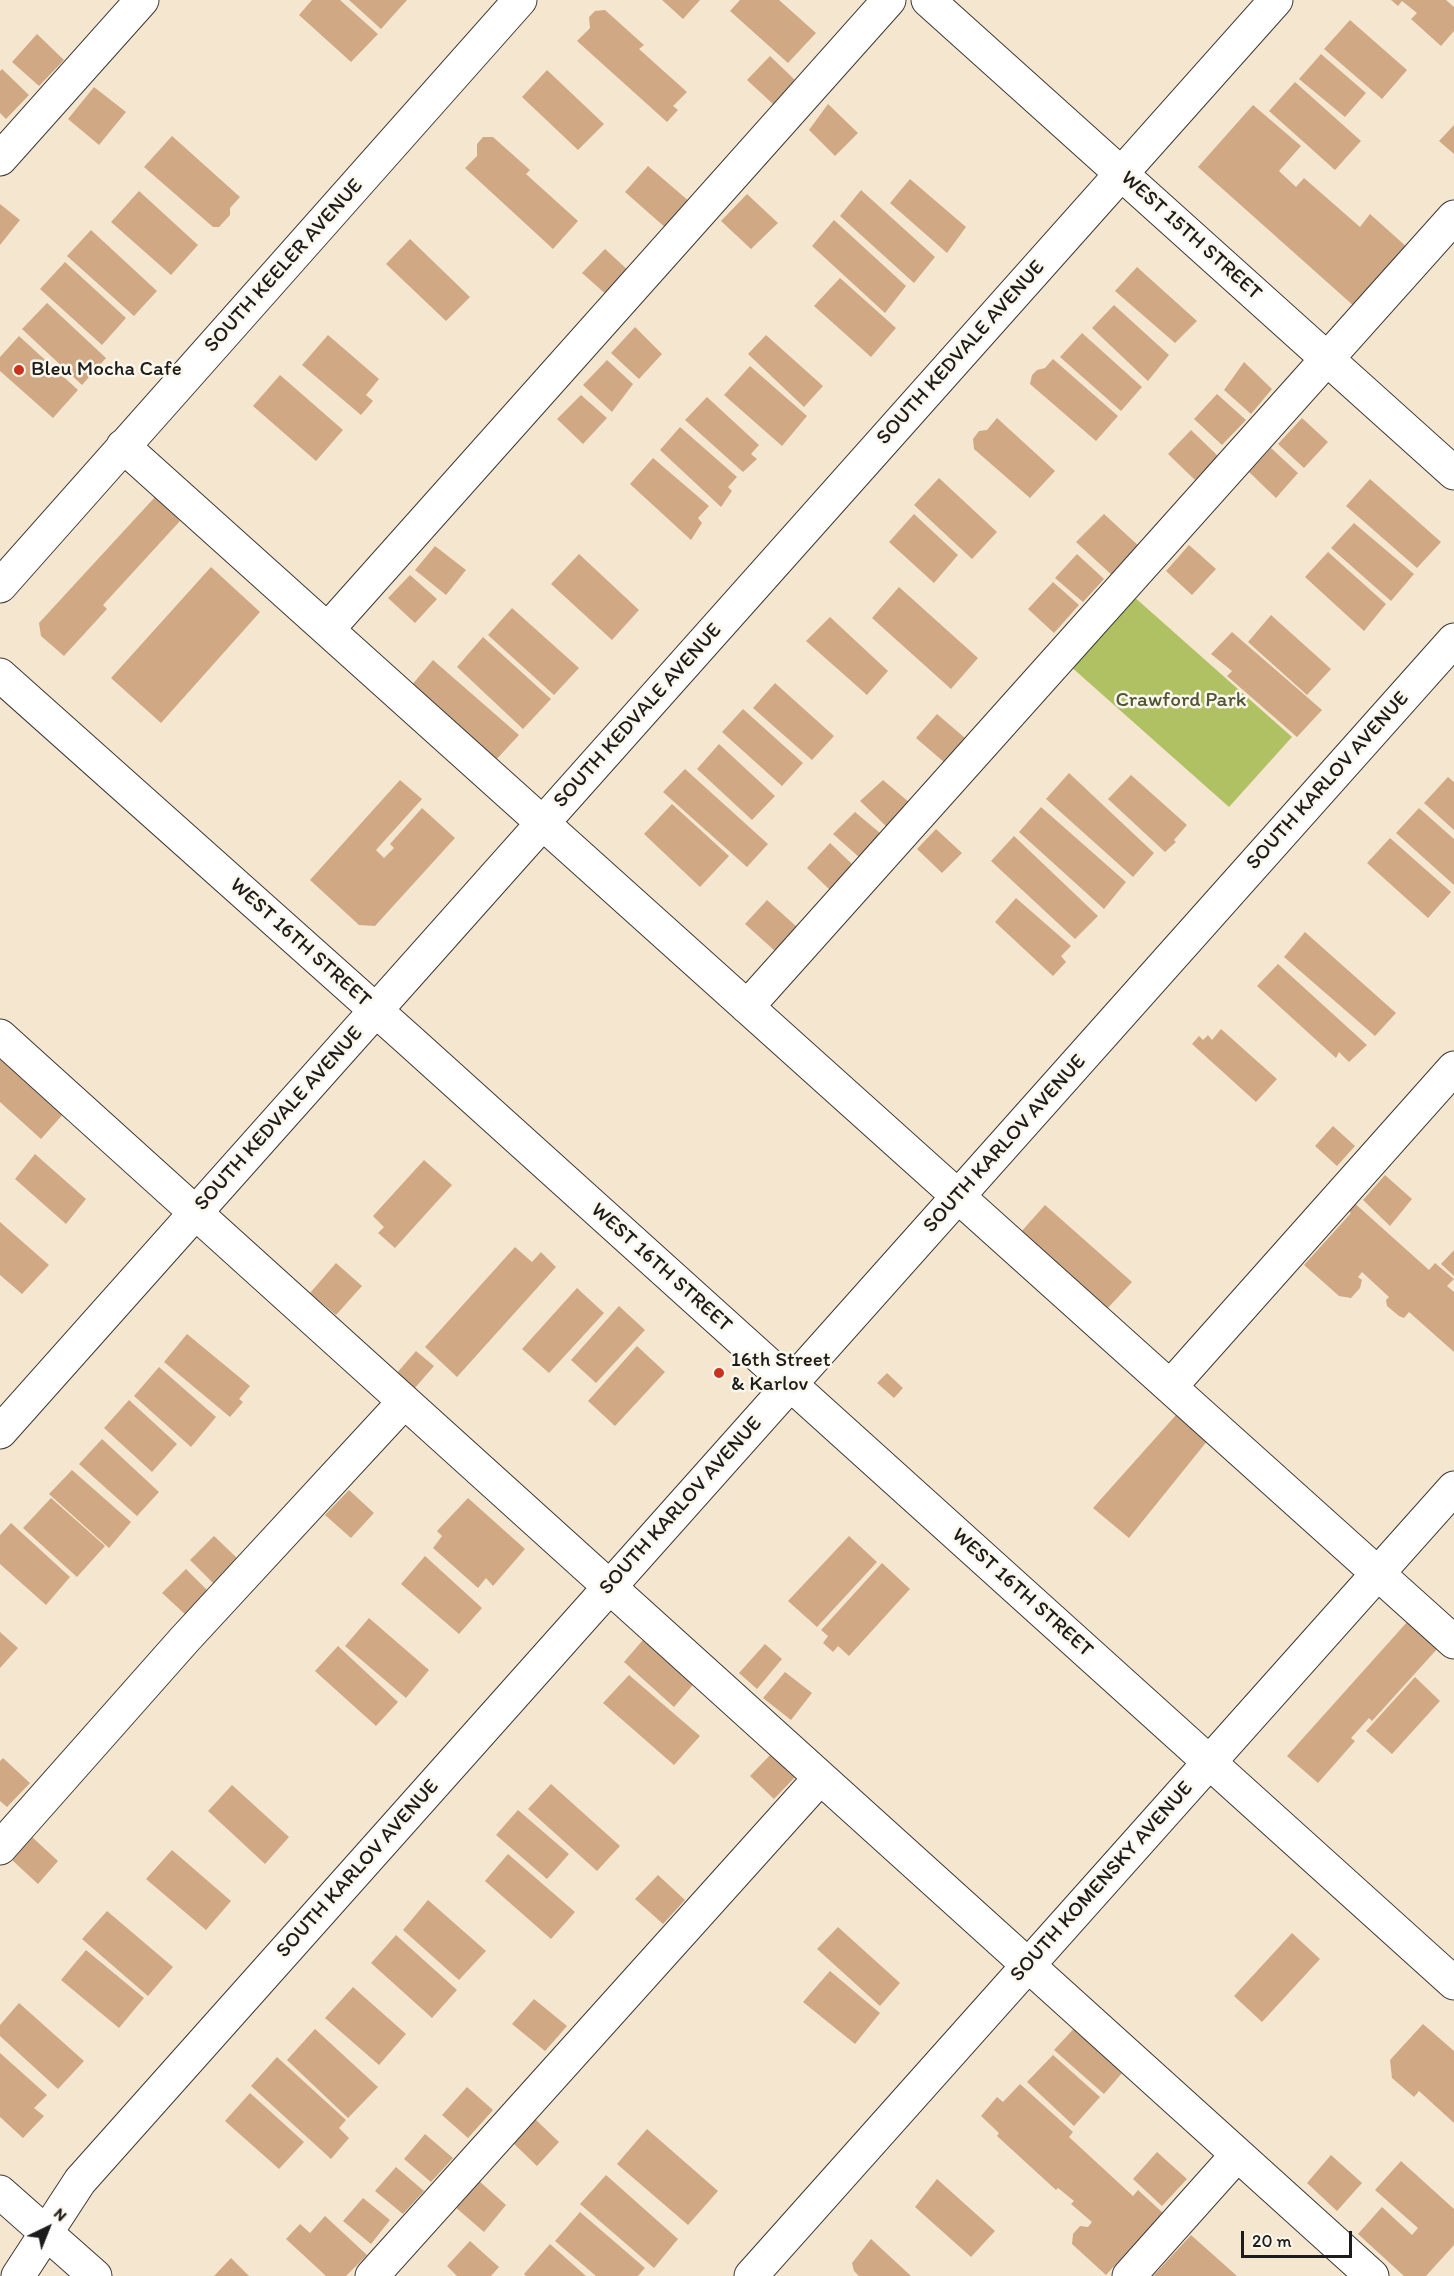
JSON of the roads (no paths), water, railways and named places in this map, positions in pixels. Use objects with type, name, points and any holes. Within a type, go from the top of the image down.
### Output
[{"type":"street","points":[[0,159],[142,0]]},
{"type":"street","name":"SOUTH KEELER AVENUE","points":[[0,586],[520,0]]},
{"type":"street","points":[[328,629],[889,0]]},
{"type":"street","name":"WEST 15TH STREET","points":[[928,0],[1454,473]]},
{"type":"street","name":"SOUTH KEDVALE AVENUE","points":[[0,1432],[1276,0]]},
{"type":"street","points":[[747,1007],[1454,217]]},
{"type":"street","points":[[123,446],[1454,1642]]},
{"type":"street","name":"SOUTH KARLOV AVENUE","points":[[18,2276],[80,2181],[1454,640]]},
{"type":"street","name":"WEST 16TH STREET","points":[[0,675],[1454,1983]]},
{"type":"street","points":[[0,1036],[1372,2276]]},
{"type":"street","points":[[1170,1387],[1454,1068]]},
{"type":"street","points":[[0,1848],[184,1639],[404,1402]]},
{"type":"street","name":"SOUTH KOMENSKY AVENUE","points":[[751,2276],[1454,1488]]},
{"type":"street","points":[[372,2276],[820,1778]]},
{"type":"street","points":[[1129,2276],[1238,2155]]},
{"type":"street","points":[[0,2192],[95,2276]]},
{"type":"place","name":"Bleu Mocha Cafe","points":[[19,370]]},
{"type":"place","name":"16th Street & Karlov","points":[[719,1373]]},
{"type":"park label","name":"Crawford Park","points":[[1181,701]]}]
